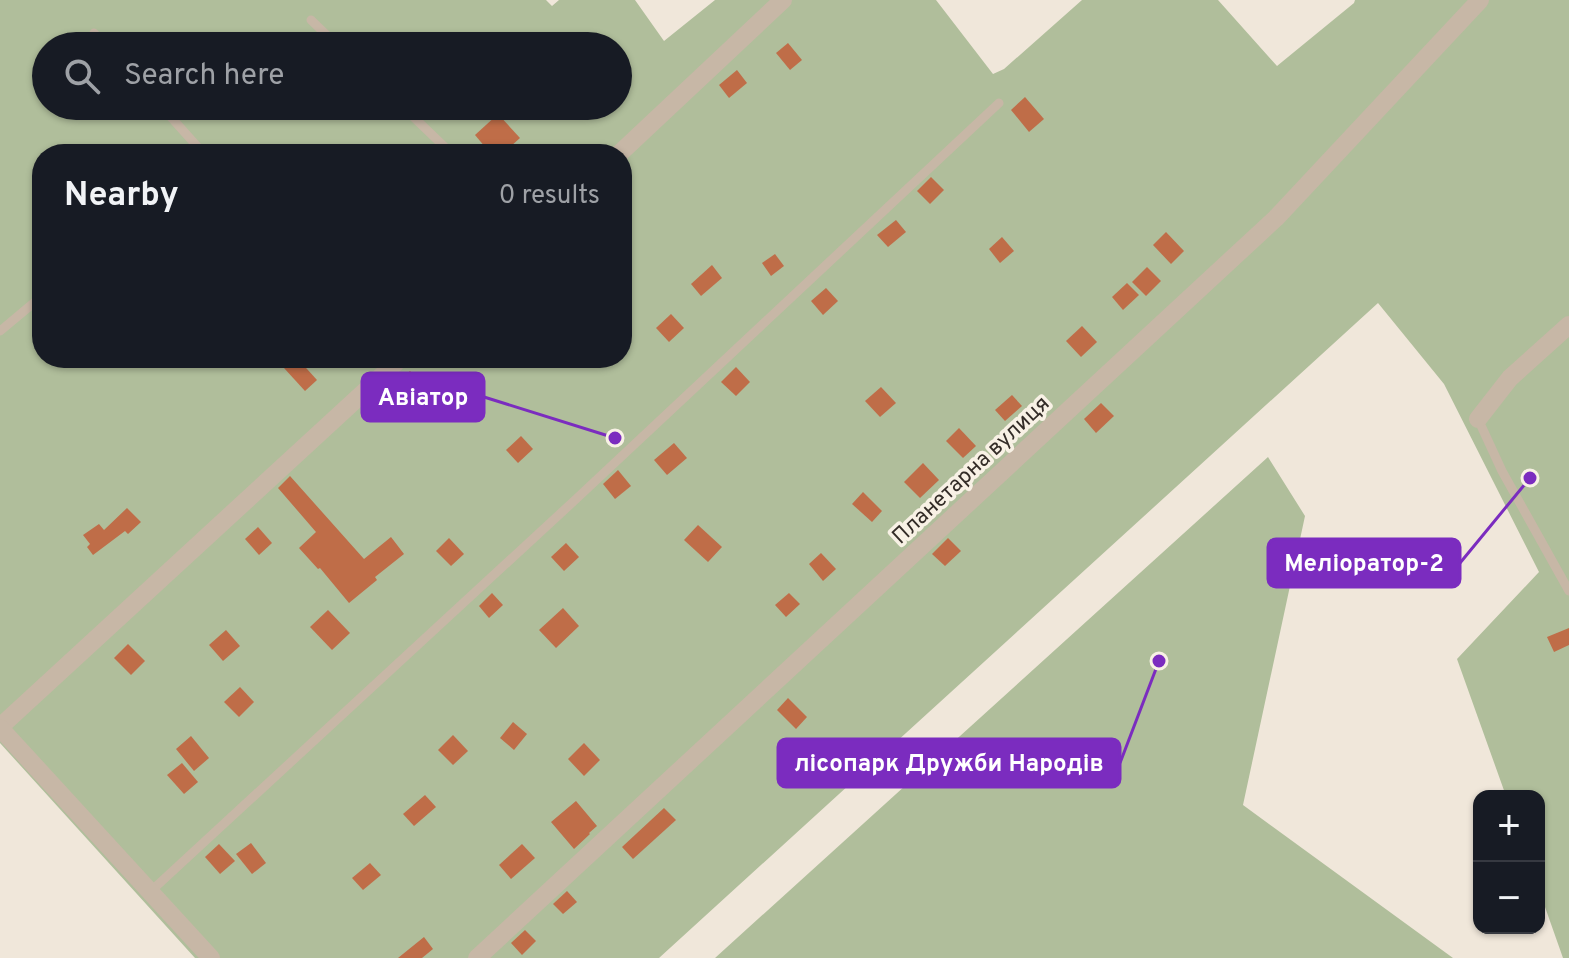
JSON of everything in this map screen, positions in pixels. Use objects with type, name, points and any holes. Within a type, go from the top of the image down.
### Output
[{"type":"street","points":[[630,144],[783,0]]},
{"type":"street","name":"Планетарна вулиця","points":[[477,958],[1276,218],[1480,0]]},
{"type":"street","points":[[1478,419],[1510,378],[1569,325]]},
{"type":"street","points":[[211,958],[0,728],[384,368]]},
{"type":"lane","points":[[311,20],[323,32]]},
{"type":"lane","points":[[150,892],[999,103]]},
{"type":"lane","points":[[174,120],[195,144]]},
{"type":"lane","points":[[417,120],[442,144]]},
{"type":"lane","points":[[0,331],[32,304]]},
{"type":"lane","points":[[1478,419],[1502,471],[1569,591]]},
{"type":"green space","points":[[0,0],[546,0],[552,6],[559,0],[635,0],[664,41],[715,0],[936,0],[993,74],[1004,69],[1082,0],[1218,0],[1277,66],[1355,0],[1569,0],[1569,958],[1563,958],[1545,907],[1545,790],[1504,790],[1457,659],[1539,572],[1444,384],[1378,303],[659,958],[195,958],[0,743]]},
{"type":"green space","points":[[1268,457],[1305,516],[1243,805],[1453,958],[715,958]]},
{"type":"building","points":[[788,43],[802,60],[790,70],[776,53]]},
{"type":"building","points":[[737,70],[747,83],[729,98],[719,85]]},
{"type":"building","points":[[1025,97],[1044,119],[1029,132],[1011,110]]},
{"type":"building","points":[[491,120],[504,120],[520,138],[513,144],[483,144],[475,135]]},
{"type":"building","points":[[931,177],[944,190],[930,204],[917,191]]},
{"type":"building","points":[[896,220],[906,232],[888,247],[877,235]]},
{"type":"building","points":[[1166,232],[1184,251],[1171,264],[1153,245]]},
{"type":"building","points":[[1002,237],[1014,251],[1000,263],[989,249]]},
{"type":"building","points":[[775,254],[784,266],[771,276],[762,263]]},
{"type":"building","points":[[712,265],[722,278],[701,296],[691,284]]},
{"type":"building","points":[[1147,267],[1161,281],[1146,296],[1132,282]]},
{"type":"building","points":[[1127,283],[1139,295],[1123,310],[1112,297]]},
{"type":"building","points":[[826,288],[838,301],[823,315],[811,301]]},
{"type":"building","points":[[671,314],[684,328],[669,342],[656,328]]},
{"type":"building","points":[[1082,326],[1097,342],[1081,357],[1066,341]]},
{"type":"building","points":[[736,367],[750,382],[736,396],[721,382]]},
{"type":"building","points":[[284,368],[306,368],[317,380],[305,391]]},
{"type":"building","points":[[410,371],[430,392],[404,416],[384,395]]},
{"type":"building","points":[[881,387],[896,403],[880,417],[865,401]]},
{"type":"building","points":[[1012,395],[1022,406],[1005,421],[995,410]]},
{"type":"building","points":[[1101,403],[1114,416],[1096,433],[1084,419]]},
{"type":"building","points":[[959,428],[976,446],[963,458],[946,441]]},
{"type":"building","points":[[521,436],[533,449],[518,463],[506,450]]},
{"type":"building","points":[[674,443],[687,458],[667,475],[654,460]]},
{"type":"building","points":[[923,463],[939,480],[920,498],[904,482]]},
{"type":"building","points":[[618,470],[631,486],[615,499],[603,484]]},
{"type":"building","points":[[290,476],[364,559],[391,537],[404,554],[349,603],[299,548],[316,532],[278,488]]},
{"type":"building","points":[[863,492],[882,511],[872,522],[852,504]]},
{"type":"building","points":[[127,508],[141,522],[128,534],[125,531],[93,555],[83,535],[99,524],[104,530]]},
{"type":"building","points":[[698,525],[722,547],[708,562],[684,540]]},
{"type":"building","points":[[258,527],[272,543],[259,555],[245,539]]},
{"type":"building","points":[[449,538],[464,554],[451,566],[436,551]]},
{"type":"building","points":[[948,538],[961,551],[945,566],[932,554]]},
{"type":"building","points":[[566,543],[579,557],[564,571],[551,557]]},
{"type":"building","points":[[821,553],[836,569],[823,581],[809,564]]},
{"type":"building","points":[[492,593],[503,605],[489,618],[479,606]]},
{"type":"building","points":[[789,593],[800,604],[786,617],[775,605]]},
{"type":"building","points":[[563,608],[579,626],[556,648],[539,630]]},
{"type":"building","points":[[328,610],[350,633],[332,650],[310,627]]},
{"type":"building","points":[[1569,628],[1569,645],[1554,652],[1547,637]]},
{"type":"building","points":[[226,630],[240,646],[223,661],[209,645]]},
{"type":"building","points":[[128,644],[145,661],[131,675],[114,658]]},
{"type":"building","points":[[240,687],[254,702],[239,717],[224,702]]},
{"type":"building","points":[[788,698],[807,717],[796,729],[777,710]]},
{"type":"building","points":[[513,722],[527,734],[514,750],[500,738]]},
{"type":"building","points":[[453,735],[468,751],[453,765],[438,750]]},
{"type":"building","points":[[191,736],[209,758],[194,771],[176,749]]},
{"type":"building","points":[[584,743],[600,760],[584,776],[568,759]]},
{"type":"building","points":[[182,763],[198,782],[184,794],[167,775]]},
{"type":"building","points":[[425,795],[436,807],[414,826],[403,814]]},
{"type":"building","points":[[576,801],[597,826],[574,849],[551,822]]},
{"type":"building","points":[[664,808],[676,820],[633,859],[622,847]]},
{"type":"building","points":[[251,843],[266,863],[252,874],[236,854]]},
{"type":"building","points":[[219,844],[235,861],[220,874],[205,857]]},
{"type":"building","points":[[522,844],[535,858],[511,879],[499,865]]},
{"type":"building","points":[[370,863],[381,875],[363,890],[352,878]]},
{"type":"building","points":[[567,891],[577,902],[563,914],[553,904]]},
{"type":"building","points":[[525,930],[536,941],[522,955],[511,943]]},
{"type":"building","points":[[424,937],[433,949],[422,958],[398,958]]},
{"type":"place","name":"Авіатор","points":[[615,438]]},
{"type":"place","name":"Меліоратор-2","points":[[1530,478]]},
{"type":"place","name":"лісопарк Дружби Народів","points":[[1159,661]]}]
